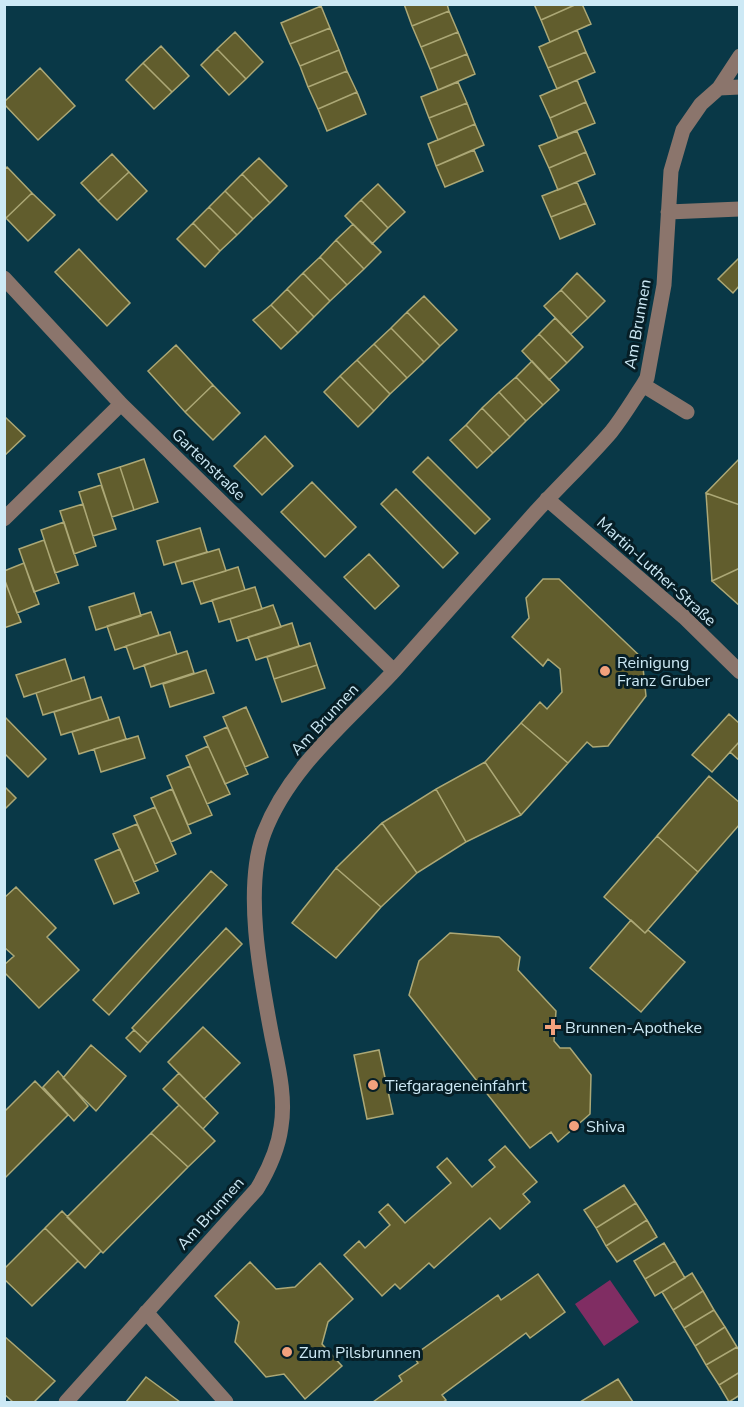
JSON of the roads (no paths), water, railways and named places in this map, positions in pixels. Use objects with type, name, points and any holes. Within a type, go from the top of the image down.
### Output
[{"type":"street","name":"Am Brunnen","points":[[66,1402],[257,1189],[271,1166],[282,1125],[282,1098],[264,993],[254,908],[256,865],[263,836],[276,806],[299,772],[394,671],[547,499],[611,431],[643,385],[647,378],[664,285],[672,171],[683,130],[701,104],[719,88],[740,56]]},
{"type":"street","points":[[719,88],[740,87]]},
{"type":"street","points":[[669,212],[740,209]]},
{"type":"street","name":"Gartenstraße","points":[[4,278],[121,404],[394,671]]},
{"type":"street","points":[[643,385],[687,412]]},
{"type":"street","points":[[4,519],[121,404]]},
{"type":"street","name":"Martin-Luther-Straße","points":[[547,499],[684,616],[740,672]]},
{"type":"street","points":[[146,1311],[226,1402]]},
{"type":"place","name":"Reinigung Franz Gruber","points":[[605,671]]},
{"type":"place","name":"Brunnen-Apotheke","points":[[553,1027]]},
{"type":"place","name":"Tiefgarageneinfahrt","points":[[373,1085]]},
{"type":"place","name":"Shiva","points":[[574,1126]]},
{"type":"place","name":"Zum Pilsbrunnen","points":[[287,1352]]}]
